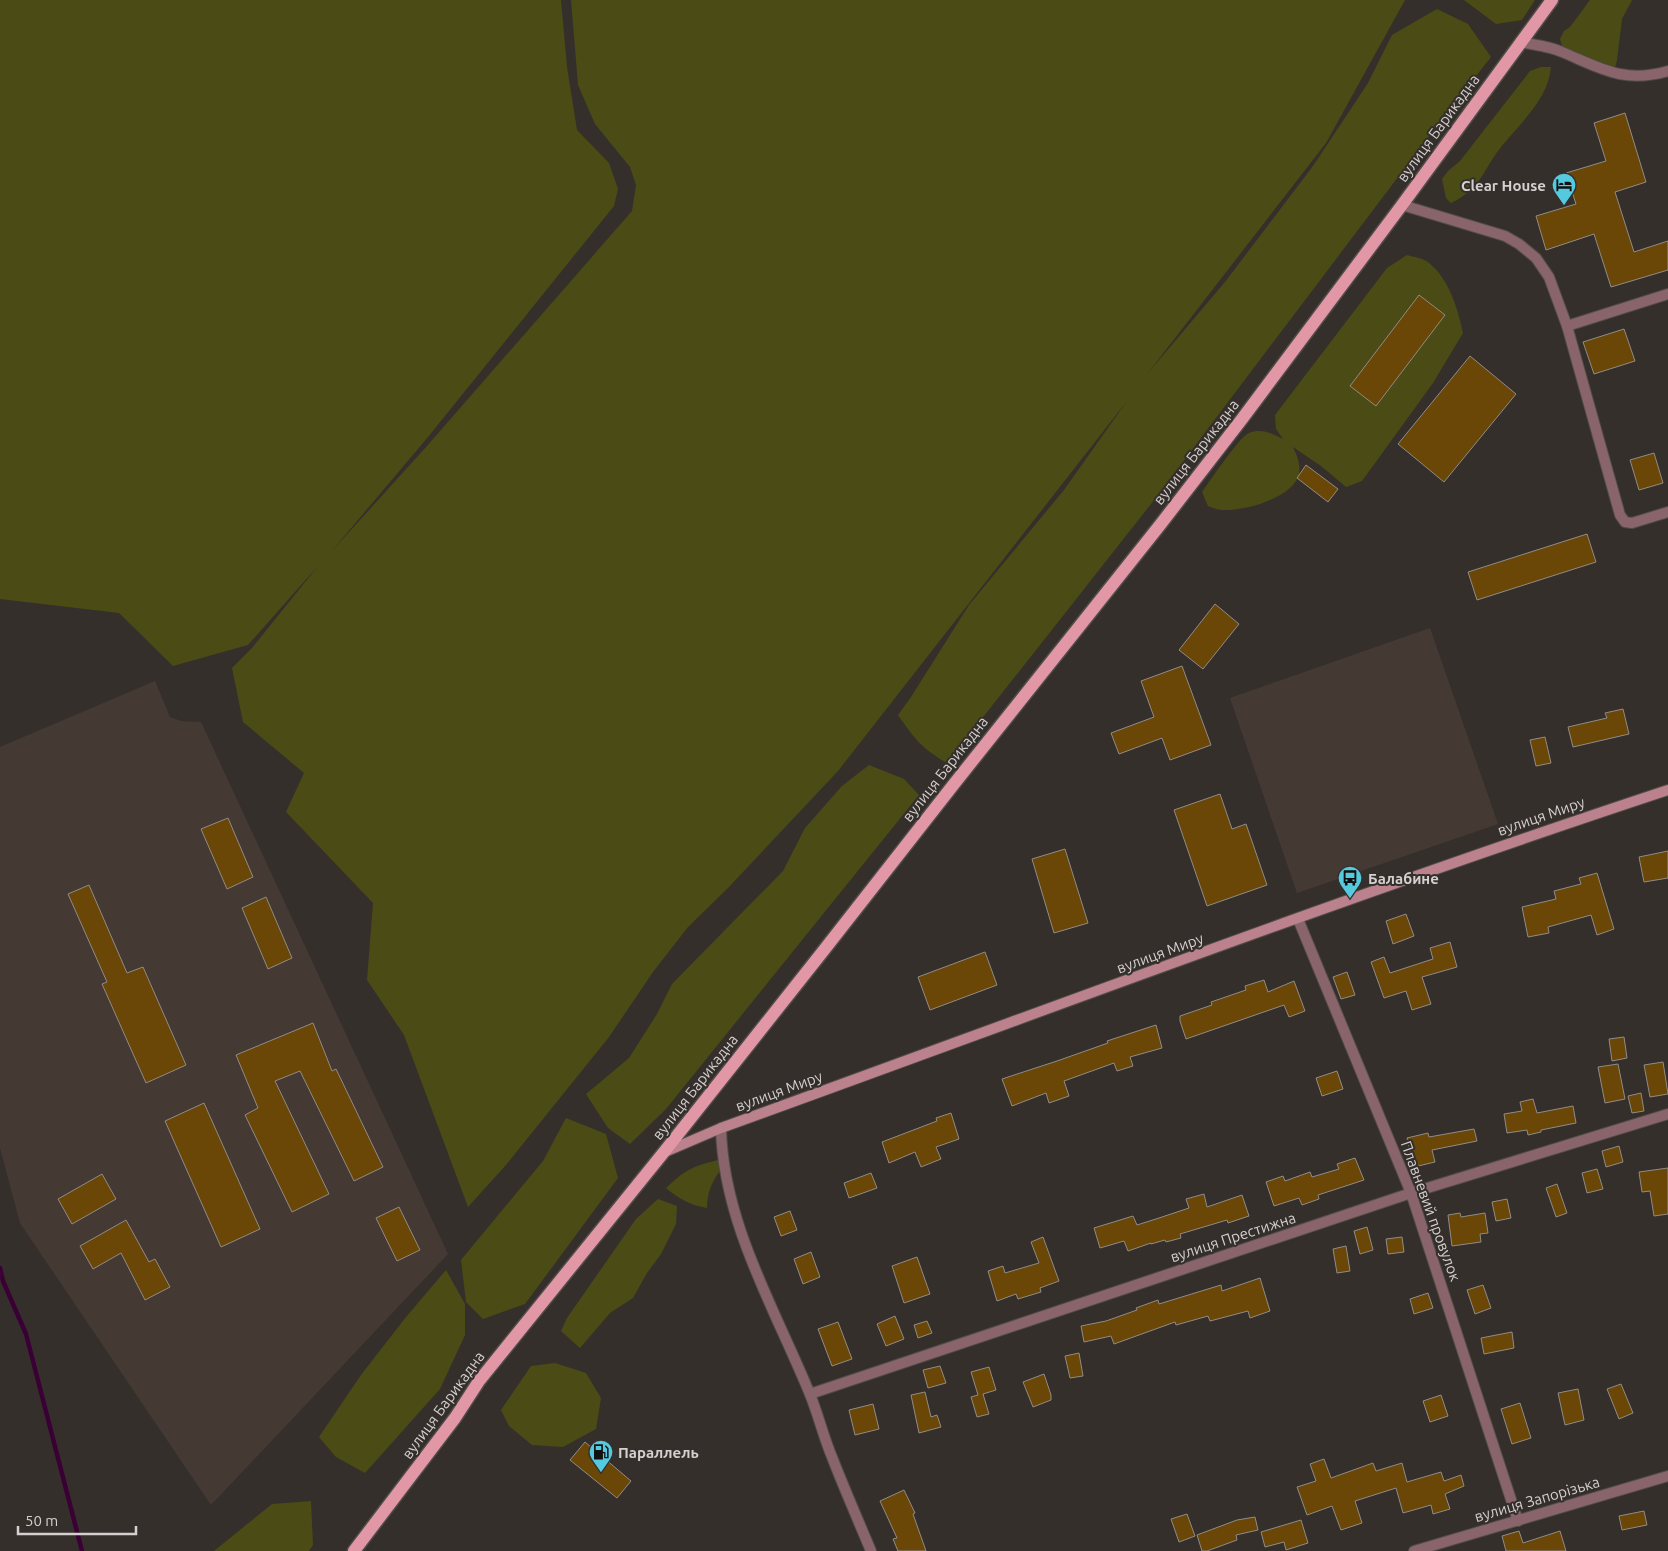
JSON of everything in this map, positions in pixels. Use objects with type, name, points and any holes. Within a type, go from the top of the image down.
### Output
[{"type":"main road","name":"вулиця Барикадна","points":[[354,1551],[455,1418],[479,1381],[664,1152],[1172,510],[1402,206],[1552,0]]},
{"type":"street","points":[[1520,42],[1560,51],[1606,72],[1628,75],[1656,74],[1668,71]]},
{"type":"street","points":[[1402,206],[1505,236],[1536,258],[1549,278],[1567,326],[1620,515],[1625,522],[1632,523],[1668,512]]},
{"type":"street","points":[[1567,326],[1668,294]]},
{"type":"street","name":"вулиця Миру","points":[[664,1152],[722,1128],[1298,919],[1509,843],[1668,790]]},
{"type":"street","name":"Плавневий провулок","points":[[1298,919],[1411,1193],[1518,1520]]},
{"type":"street","name":"вулиця Престижна","points":[[810,1394],[1411,1193],[1668,1114]]},
{"type":"street","points":[[722,1128],[722,1152],[726,1184],[735,1216],[810,1394],[831,1456],[872,1551]]},
{"type":"street","name":"вулиця Запорізька","points":[[1414,1551],[1668,1476]]},
{"type":"shaded area","points":[[0,0],[561,0],[567,67],[577,130],[609,163],[618,189],[614,206],[428,437],[331,552],[427,446],[632,211],[636,185],[630,167],[595,124],[578,85],[571,0],[1405,0],[1326,143],[1148,373],[1225,282],[1313,166],[1368,83],[1392,35],[1437,9],[1468,24],[1491,57],[1432,132],[1151,504],[947,763],[931,753],[919,742],[898,715],[969,605],[1064,490],[1127,401],[838,771],[728,888],[688,927],[653,972],[609,1037],[506,1165],[468,1207],[404,1035],[367,980],[373,903],[286,812],[304,773],[243,722],[232,668],[252,648],[318,566],[248,645],[173,666],[119,613],[0,599]]},
{"type":"shaded area","points":[[1464,0],[1535,0],[1522,20],[1496,24]]},
{"type":"shaded area","points":[[1590,0],[1632,0],[1622,19],[1614,71],[1564,53],[1560,39],[1564,31],[1570,27]]},
{"type":"shaded area","points":[[1541,67],[1551,67],[1545,90],[1539,100],[1501,147],[1475,185],[1451,203],[1446,198],[1442,179],[1460,161],[1530,71]]},
{"type":"shaded area","points":[[1407,255],[1427,261],[1442,277],[1452,295],[1463,333],[1433,383],[1362,481],[1346,487],[1321,466],[1293,447],[1298,461],[1299,473],[1293,485],[1285,492],[1254,506],[1232,510],[1215,509],[1208,506],[1202,492],[1232,450],[1245,436],[1249,433],[1263,431],[1283,439],[1276,429],[1275,415],[1387,268]]},
{"type":"shaded area","points":[[1430,628],[1498,824],[1297,893],[1230,698]]},
{"type":"shaded area","points":[[155,681],[170,717],[181,721],[201,722],[448,1254],[211,1505],[20,1223],[0,1148],[0,747]]},
{"type":"shaded area","points":[[869,765],[904,779],[919,795],[666,1109],[630,1144],[608,1128],[586,1094],[629,1058],[657,1014],[672,984],[783,871],[805,828],[842,786]]},
{"type":"shaded area","points":[[566,1118],[606,1134],[618,1178],[525,1304],[483,1319],[466,1302],[461,1260],[543,1161]]},
{"type":"shaded area","points":[[722,1159],[723,1166],[711,1186],[707,1208],[685,1201],[666,1188],[691,1169]]},
{"type":"shaded area","points":[[658,1199],[677,1206],[676,1224],[661,1254],[647,1273],[633,1298],[610,1313],[580,1348],[561,1331],[567,1318],[636,1219]]},
{"type":"shaded area","points":[[446,1270],[465,1304],[465,1335],[440,1389],[365,1473],[336,1457],[319,1437],[361,1375],[406,1317]]},
{"type":"shaded area","points":[[555,1363],[586,1373],[601,1398],[596,1429],[563,1447],[532,1445],[509,1426],[501,1410],[531,1366]]},
{"type":"shaded area","points":[[311,1501],[313,1545],[309,1551],[214,1551],[272,1504]]},
{"type":"building","points":[[1625,113],[1646,182],[1615,192],[1634,252],[1668,241],[1668,270],[1611,287],[1594,234],[1546,250],[1536,216],[1576,204],[1566,173],[1606,161],[1594,123]]},
{"type":"building","points":[[1419,295],[1445,315],[1376,406],[1350,386]]},
{"type":"building","points":[[1624,329],[1635,361],[1594,374],[1583,342]]},
{"type":"building","points":[[1470,356],[1516,394],[1444,482],[1398,444]]},
{"type":"building","points":[[1654,453],[1663,483],[1639,490],[1630,460]]},
{"type":"building","points":[[1306,465],[1338,489],[1328,502],[1297,478]]},
{"type":"building","points":[[1587,534],[1596,562],[1477,600],[1468,572]]},
{"type":"building","points":[[1215,604],[1239,624],[1203,669],[1179,650]]},
{"type":"building","points":[[1182,666],[1211,745],[1170,760],[1162,738],[1119,754],[1111,733],[1154,717],[1141,681]]},
{"type":"building","points":[[1623,709],[1629,734],[1573,747],[1568,727],[1607,718],[1605,713]]},
{"type":"building","points":[[1545,737],[1551,763],[1536,766],[1530,740]]},
{"type":"building","points":[[1220,794],[1232,829],[1246,824],[1267,885],[1207,906],[1174,810]]},
{"type":"building","points":[[228,818],[253,877],[227,889],[201,829]]},
{"type":"building","points":[[1065,849],[1088,923],[1054,933],[1032,859]]},
{"type":"building","points":[[1668,851],[1668,878],[1644,882],[1639,857]]},
{"type":"building","points":[[1597,873],[1614,929],[1597,935],[1591,915],[1548,927],[1549,933],[1528,937],[1522,907],[1556,899],[1554,891],[1581,884],[1579,878]]},
{"type":"building","points":[[89,885],[127,973],[143,967],[186,1065],[146,1083],[102,984],[107,982],[68,894]]},
{"type":"building","points":[[266,897],[292,958],[268,969],[242,908]]},
{"type":"building","points":[[1406,914],[1414,936],[1393,944],[1386,921]]},
{"type":"building","points":[[1450,942],[1457,967],[1422,977],[1431,1004],[1412,1010],[1406,991],[1384,998],[1371,962],[1384,957],[1390,973],[1433,959],[1430,948]]},
{"type":"building","points":[[985,952],[997,985],[930,1010],[918,977]]},
{"type":"building","points":[[1347,972],[1355,995],[1341,999],[1333,977]]},
{"type":"building","points":[[1264,980],[1268,992],[1294,981],[1305,1011],[1289,1017],[1284,1005],[1186,1039],[1180,1016],[1212,1005],[1211,1002],[1246,990],[1245,986]]},
{"type":"building","points":[[313,1023],[332,1071],[336,1069],[383,1167],[354,1181],[300,1071],[275,1081],[329,1194],[292,1212],[245,1115],[258,1108],[236,1055]]},
{"type":"building","points":[[1156,1025],[1162,1048],[1130,1057],[1133,1066],[1117,1071],[1114,1063],[1064,1081],[1069,1096],[1049,1103],[1046,1093],[1012,1106],[1002,1079]]},
{"type":"building","points":[[1624,1037],[1627,1058],[1612,1061],[1609,1039]]},
{"type":"building","points":[[1663,1062],[1668,1094],[1650,1097],[1644,1065]]},
{"type":"building","points":[[1618,1064],[1625,1099],[1605,1103],[1598,1067]]},
{"type":"building","points":[[1337,1071],[1343,1089],[1322,1096],[1316,1078]]},
{"type":"building","points":[[1641,1093],[1644,1111],[1632,1113],[1628,1096]]},
{"type":"building","points":[[1533,1099],[1537,1113],[1573,1106],[1576,1123],[1541,1130],[1541,1132],[1528,1135],[1527,1130],[1507,1133],[1504,1114],[1522,1111],[1520,1102]]},
{"type":"building","points":[[204,1103],[260,1229],[221,1247],[165,1121]]},
{"type":"building","points":[[951,1113],[959,1139],[936,1147],[941,1159],[921,1167],[915,1152],[889,1163],[882,1142],[937,1121],[936,1118]]},
{"type":"building","points":[[1474,1129],[1477,1141],[1432,1150],[1435,1162],[1414,1167],[1407,1138],[1428,1133],[1429,1137]]},
{"type":"building","points":[[1619,1146],[1623,1162],[1606,1167],[1602,1151]]},
{"type":"building","points":[[1355,1158],[1364,1180],[1318,1195],[1319,1199],[1302,1205],[1299,1198],[1274,1206],[1266,1182],[1283,1176],[1285,1181],[1310,1172],[1312,1177],[1339,1169],[1337,1164]]},
{"type":"building","points":[[1668,1168],[1668,1214],[1654,1216],[1650,1191],[1642,1192],[1639,1172]]},
{"type":"building","points":[[1597,1169],[1603,1189],[1587,1193],[1582,1173]]},
{"type":"building","points":[[871,1173],[877,1188],[849,1198],[844,1183]]},
{"type":"building","points":[[102,1174],[116,1199],[72,1224],[58,1199]]},
{"type":"building","points":[[1557,1184],[1567,1213],[1556,1217],[1546,1188]]},
{"type":"building","points":[[1204,1194],[1207,1207],[1242,1195],[1249,1216],[1228,1223],[1227,1220],[1180,1234],[1181,1238],[1151,1243],[1128,1251],[1124,1241],[1100,1248],[1094,1228],[1133,1216],[1137,1225],[1189,1208],[1186,1199]]},
{"type":"building","points":[[1507,1199],[1511,1218],[1496,1221],[1492,1202]]},
{"type":"building","points":[[399,1207],[420,1250],[397,1261],[376,1218]]},
{"type":"building","points":[[790,1211],[797,1230],[781,1236],[774,1217]]},
{"type":"building","points":[[1460,1213],[1461,1217],[1485,1213],[1488,1233],[1480,1234],[1481,1242],[1452,1246],[1448,1215]]},
{"type":"building","points":[[126,1220],[149,1262],[155,1259],[170,1287],[145,1300],[121,1253],[93,1269],[80,1246]]},
{"type":"building","points":[[1367,1227],[1373,1250],[1360,1254],[1354,1231]]},
{"type":"building","points":[[1043,1237],[1059,1281],[1040,1288],[1041,1292],[1018,1299],[1016,1294],[997,1301],[988,1271],[1003,1266],[1005,1273],[1039,1263],[1031,1242]]},
{"type":"building","points":[[1402,1237],[1404,1252],[1388,1254],[1386,1239]]},
{"type":"building","points":[[1346,1246],[1350,1271],[1337,1273],[1333,1249]]},
{"type":"building","points":[[811,1252],[820,1277],[803,1284],[794,1259]]},
{"type":"building","points":[[917,1257],[930,1294],[904,1303],[892,1266]]},
{"type":"building","points":[[1260,1278],[1270,1311],[1250,1318],[1248,1311],[1210,1321],[1208,1316],[1176,1325],[1175,1322],[1114,1344],[1111,1336],[1084,1342],[1081,1326],[1106,1321],[1158,1300],[1159,1304],[1221,1285],[1222,1291]]},
{"type":"building","points":[[1483,1285],[1491,1308],[1475,1314],[1467,1290]]},
{"type":"building","points":[[1428,1293],[1433,1308],[1414,1314],[1410,1299]]},
{"type":"building","points":[[895,1316],[904,1339],[886,1346],[877,1324]]},
{"type":"building","points":[[927,1321],[932,1333],[918,1338],[914,1325]]},
{"type":"building","points":[[838,1322],[852,1359],[832,1366],[818,1329]]},
{"type":"building","points":[[1512,1332],[1514,1348],[1484,1354],[1481,1338]]},
{"type":"building","points":[[1079,1353],[1083,1376],[1070,1378],[1065,1356]]},
{"type":"building","points":[[940,1366],[946,1383],[928,1388],[923,1370]]},
{"type":"building","points":[[989,1367],[996,1390],[983,1394],[989,1414],[977,1417],[971,1397],[978,1395],[971,1372]]},
{"type":"building","points":[[1044,1374],[1051,1400],[1033,1407],[1023,1382]]},
{"type":"building","points":[[1621,1384],[1633,1413],[1619,1419],[1607,1389]]},
{"type":"building","points":[[1578,1389],[1584,1420],[1565,1425],[1558,1393]]},
{"type":"building","points":[[925,1392],[931,1417],[937,1415],[941,1427],[919,1433],[911,1395]]},
{"type":"building","points":[[1441,1395],[1448,1416],[1430,1422],[1423,1401]]},
{"type":"building","points":[[1520,1403],[1531,1438],[1512,1444],[1501,1409]]},
{"type":"building","points":[[873,1404],[879,1429],[855,1435],[849,1410]]},
{"type":"building","points":[[585,1442],[631,1481],[617,1498],[570,1460]]},
{"type":"building","points":[[1324,1459],[1331,1478],[1373,1463],[1376,1471],[1402,1463],[1407,1482],[1441,1472],[1444,1481],[1461,1475],[1464,1486],[1445,1494],[1450,1509],[1433,1514],[1431,1505],[1403,1513],[1396,1488],[1355,1501],[1362,1523],[1341,1530],[1332,1506],[1307,1515],[1297,1487],[1316,1481],[1310,1464]]},
{"type":"building","points":[[904,1490],[915,1513],[913,1514],[926,1551],[898,1551],[893,1539],[897,1538],[880,1501]]},
{"type":"building","points":[[1644,1511],[1647,1525],[1622,1530],[1619,1516]]},
{"type":"building","points":[[1187,1514],[1195,1536],[1179,1542],[1171,1519]]},
{"type":"building","points":[[1255,1517],[1258,1530],[1236,1535],[1237,1540],[1202,1551],[1197,1535],[1237,1520]]},
{"type":"building","points":[[1301,1520],[1308,1543],[1286,1550],[1284,1542],[1265,1547],[1261,1532]]},
{"type":"building","points":[[1519,1531],[1523,1543],[1560,1531],[1566,1551],[1506,1551],[1502,1536]]},
{"type":"waterway","points":[[0,1268],[3,1281],[26,1334],[82,1551]]},
{"type":"place","name":"Clear House","points":[[1564,206]]},
{"type":"place","name":"Балабине","points":[[1350,899]]},
{"type":"place","name":"Параллель","points":[[601,1473]]}]
